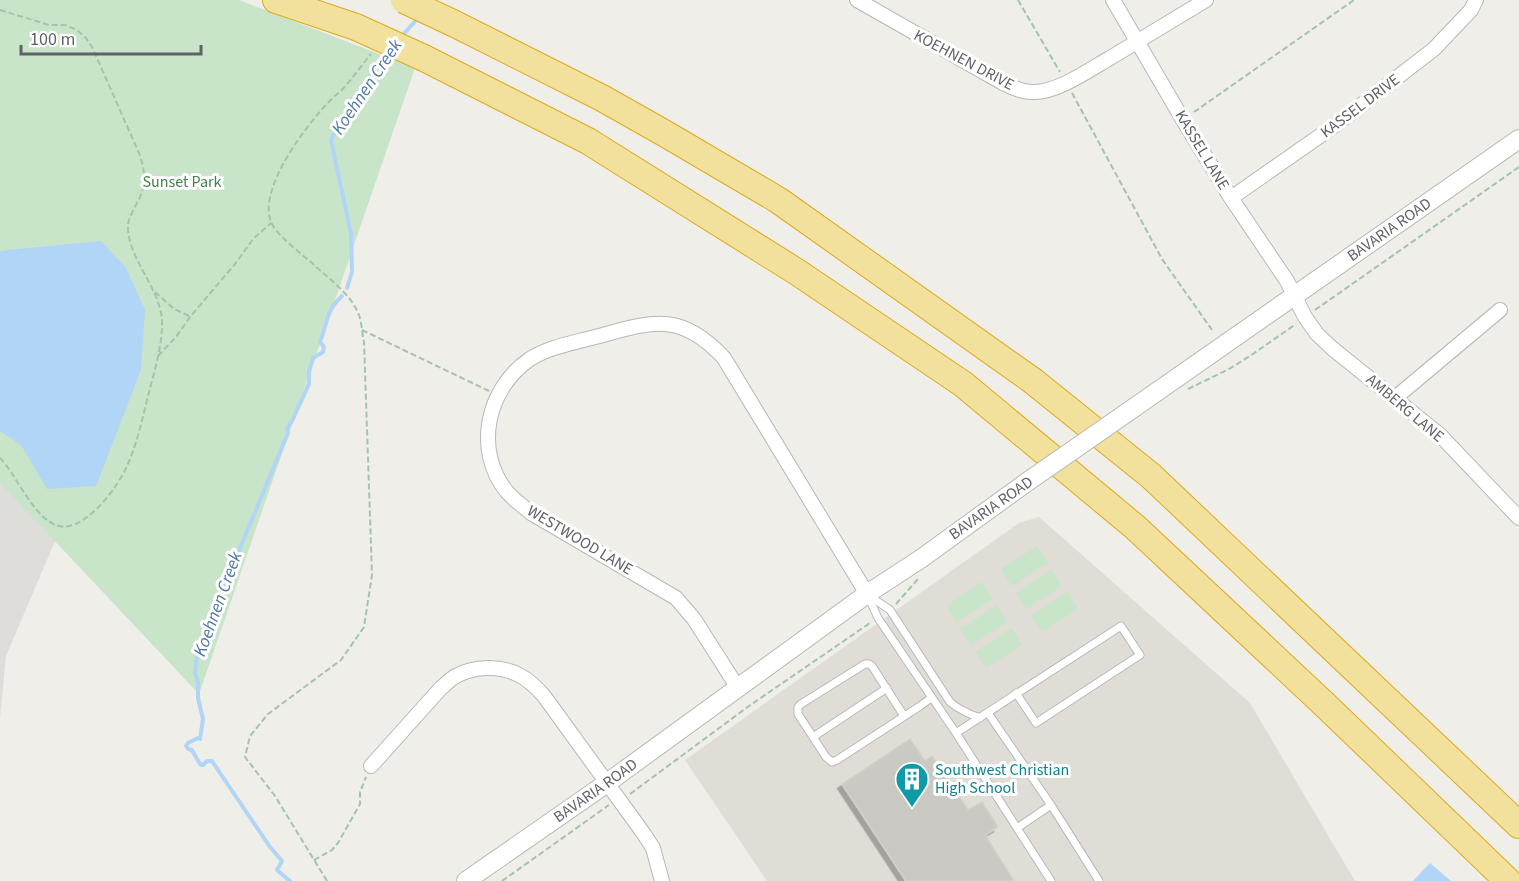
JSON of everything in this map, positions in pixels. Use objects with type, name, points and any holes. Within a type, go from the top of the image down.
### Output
[{"type":"highway","points":[[276,0],[356,27],[424,58],[588,141],[797,272],[963,384],[1135,527],[1508,881]]},
{"type":"highway","points":[[404,0],[602,98],[778,200],[1033,381],[1151,476],[1516,820]]},
{"type":"street","name":"KOEHNEN DRIVE","points":[[857,0],[992,77],[1016,89],[1033,92],[1050,90],[1066,82],[1206,0]]},
{"type":"street","name":"KASSEL LANE","points":[[1113,0],[1183,120],[1295,296]]},
{"type":"street","name":"KASSEL DRIVE","points":[[1231,198],[1334,126],[1434,50],[1471,10],[1476,0]]},
{"type":"street","name":"BAVARIA ROAD","points":[[466,881],[607,783],[867,594],[922,558],[1027,482],[1519,139]]},
{"type":"street","name":"AMBERG LANE","points":[[1295,296],[1305,317],[1317,334],[1440,435],[1519,518]]},
{"type":"street","points":[[1395,398],[1500,310]]},
{"type":"street","name":"WESTWOOD LANE","points":[[738,688],[694,619],[676,598],[531,513],[507,491],[498,478],[491,462],[488,444],[491,411],[515,371],[531,359],[548,350],[643,324],[665,323],[698,334],[713,345],[724,358],[867,594]]},
{"type":"street","points":[[370,766],[441,688],[454,677],[484,668],[502,669],[519,675],[544,696],[619,800],[652,848],[663,881]]},
{"type":"lane","points":[[867,594],[890,609],[950,702],[980,718]]},
{"type":"lane","points":[[867,594],[878,618],[956,733],[1051,881]]},
{"type":"lane","points":[[956,733],[1016,693],[1121,626],[1140,655],[1036,723],[1016,693]]},
{"type":"lane","points":[[904,716],[869,664],[865,664],[798,707],[798,714],[826,757],[832,762],[931,699]]},
{"type":"lane","points":[[813,737],[887,688]]},
{"type":"lane","points":[[939,709],[950,702]]},
{"type":"lane","points":[[988,713],[1051,804],[1099,881]]},
{"type":"lane","points":[[1017,828],[1051,804]]},
{"type":"path","points":[[1018,0],[1066,82],[1161,259],[1212,330]]},
{"type":"path","points":[[1183,120],[1354,0]]},
{"type":"path","points":[[0,10],[49,25],[65,25],[86,38],[92,47],[143,167],[145,182],[142,194],[128,225],[130,239],[160,307],[162,321],[158,356],[135,445],[117,484],[85,519],[73,525],[61,526],[49,522],[0,458]]},
{"type":"path","points":[[327,881],[275,796],[245,757],[250,736],[268,714],[341,660],[364,627],[372,575],[364,342],[359,316],[353,304],[339,288],[281,235],[271,223],[269,207],[271,192],[285,159],[315,117],[372,52]]},
{"type":"path","points":[[1189,389],[1250,356],[1519,167]]},
{"type":"path","points":[[158,356],[176,337],[253,239],[271,223]]},
{"type":"path","points":[[153,290],[174,309],[190,317]]},
{"type":"path","points":[[362,330],[498,396]]},
{"type":"path","points":[[890,609],[900,602],[918,579]]},
{"type":"path","points":[[502,881],[610,805],[629,795],[759,699],[878,618]]},
{"type":"path","points":[[314,860],[332,850],[338,843],[360,804],[360,792],[370,766]]},
{"type":"shaded area","points":[[0,464],[61,527],[6,656],[0,718]]},
{"type":"shaded area","points":[[1039,517],[1250,703],[1355,881],[767,881],[685,760],[1019,523]]},
{"type":"green space","name":"Sunset Park","points":[[0,0],[239,0],[415,68],[199,694],[0,483]]},
{"type":"green space","points":[[1037,546],[1048,563],[1012,586],[1001,569]]},
{"type":"green space","points":[[1052,569],[1062,586],[1026,609],[1016,593]]},
{"type":"green space","points":[[982,582],[993,599],[956,622],[946,606]]},
{"type":"green space","points":[[1067,592],[1078,609],[1042,632],[1031,616]]},
{"type":"green space","points":[[997,605],[1007,622],[971,645],[960,629]]},
{"type":"green space","points":[[1012,628],[1022,645],[986,668],[976,652]]},
{"type":"water","points":[[101,241],[126,268],[145,310],[141,370],[96,486],[47,489],[21,445],[0,431],[0,252]]},
{"type":"water","points":[[1430,863],[1451,881],[1413,881]]},
{"type":"building","name":"Southwest Christian High School","points":[[910,739],[925,761],[932,756],[968,810],[982,802],[998,827],[985,835],[1014,881],[906,881],[842,784]]},
{"type":"waterway","name":"Koehnen Creek","points":[[401,37],[418,18]]},
{"type":"waterway","name":"Koehnen Creek","points":[[347,288],[352,272],[351,234],[331,140],[380,61],[388,52]]},
{"type":"waterway","name":"Koehnen Creek","points":[[290,881],[277,870],[282,861],[270,847],[212,761],[200,764],[192,750],[186,746],[200,739],[203,719],[195,673],[198,649],[288,433],[287,428],[309,384],[309,372],[313,358],[323,352],[324,347],[320,342],[330,312],[342,296]]},
{"type":"place","name":"Southwest Christian High School","points":[[912,808]]}]
